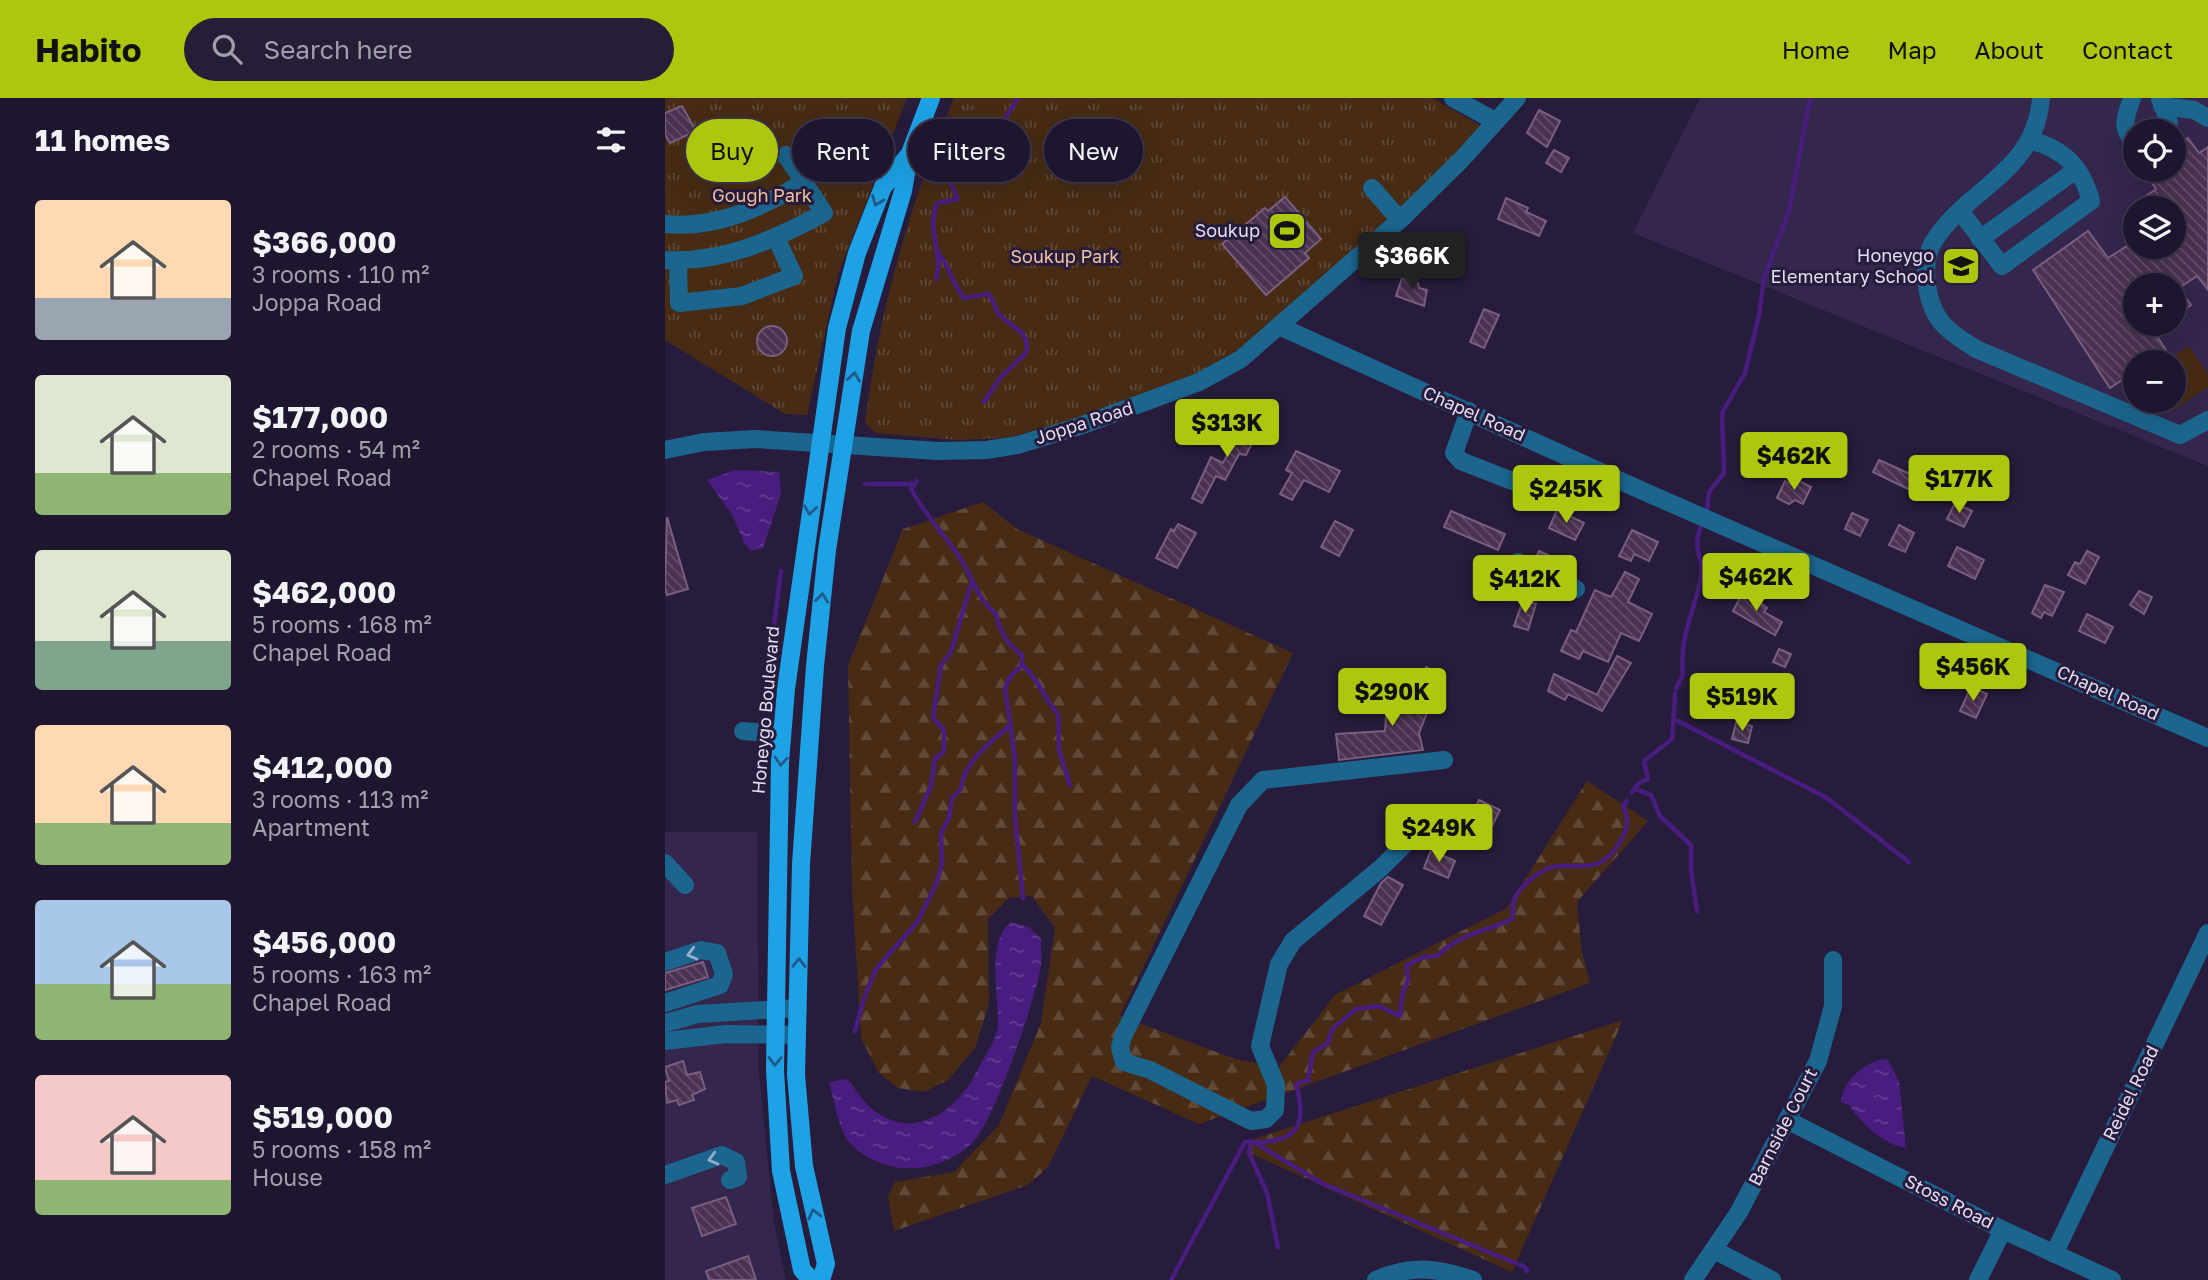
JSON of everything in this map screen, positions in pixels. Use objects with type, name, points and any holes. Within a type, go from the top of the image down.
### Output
[{"type":"main road","name":"Honeygo Boulevard","points":[[923,119],[931,98]]},
{"type":"main road","name":"Honeygo Boulevard","points":[[812,1280],[801,1270],[781,1171],[775,1035],[781,752],[786,688],[837,328],[857,253],[883,187],[908,157]]},
{"type":"main road","name":"Honeygo Boulevard","points":[[821,1280],[826,1264],[804,1166],[796,1075],[806,761],[827,550],[861,331],[903,191],[908,162]]},
{"type":"street","points":[[1453,98],[1495,121]]},
{"type":"street","name":"Joppa Road","points":[[665,450],[737,439],[969,451],[1039,439],[1141,404],[1223,371],[1279,326],[1400,220],[1517,98]]},
{"type":"street","points":[[2041,98],[2030,140],[2000,179],[1960,211],[1933,243],[1927,269],[1932,305],[1940,321],[1954,335],[2002,361],[2180,435],[2208,420]]},
{"type":"street","points":[[2124,119],[2132,98]]},
{"type":"street","points":[[2161,102],[2194,110],[2208,118]]},
{"type":"street","points":[[2161,102],[2168,119]]},
{"type":"street","points":[[1960,211],[2002,266],[2091,201],[2086,184],[2059,150],[2030,140]]},
{"type":"street","points":[[786,155],[792,164]]},
{"type":"street","points":[[1980,239],[2076,170]]},
{"type":"street","points":[[665,224],[721,220],[762,207],[804,182],[824,213],[776,239],[731,254],[671,260],[679,303],[743,296],[793,276],[776,239]]},
{"type":"street","points":[[1373,188],[1400,220]]},
{"type":"street","name":"Chapel Road","points":[[1279,326],[1645,492],[2208,738]]},
{"type":"street","points":[[1469,411],[1454,453],[1461,461],[1543,493]]},
{"type":"street","points":[[1518,562],[1576,589]]},
{"type":"street","points":[[743,731],[770,733]]},
{"type":"street","points":[[1412,836],[1381,868],[1293,941],[1279,964],[1261,1046],[1276,1085],[1275,1110],[1266,1119],[1251,1121],[1150,1070],[1124,1062],[1120,1048],[1123,1036],[1239,805],[1253,787],[1263,780],[1283,776],[1354,772],[1444,760]]},
{"type":"street","points":[[665,863],[685,885]]},
{"type":"street","name":"Reidel Road","points":[[2054,1254],[2208,933]]},
{"type":"street","points":[[665,962],[701,950],[717,953],[724,974],[720,985],[665,1003]]},
{"type":"street","name":"Barnside Court","points":[[1693,1280],[1739,1212],[1787,1121],[1828,1034],[1833,1006],[1833,960]]},
{"type":"street","points":[[665,1023],[698,1014],[798,1009]]},
{"type":"street","points":[[665,1041],[699,1035],[797,1035]]},
{"type":"street","name":"Stoss Road","points":[[1787,1121],[2003,1230],[2112,1280]]},
{"type":"street","points":[[665,1175],[722,1155],[736,1162],[738,1177],[730,1180]]},
{"type":"street","points":[[1977,1280],[2003,1230]]},
{"type":"street","points":[[1714,1250],[1772,1280]]},
{"type":"street","points":[[1377,1280],[1392,1273],[1421,1267],[1445,1270],[1473,1280]]},
{"type":"shaded area","name":"Honeygo Elementary School","points":[[1700,98],[2208,98],[2208,466],[1633,233]]},
{"type":"shaded area","points":[[665,832],[757,832],[759,1072],[774,1223],[786,1280],[665,1280]]},
{"type":"green space","name":"Gough Park","points":[[665,98],[907,98],[894,131],[894,119],[792,119],[792,182],[874,182],[838,274],[807,415],[785,414],[665,340]]},
{"type":"green space","name":"Soukup Park","points":[[954,98],[1432,98],[1483,127],[1415,197],[1245,346],[1174,386],[1094,415],[1006,438],[958,440],[875,433],[865,423],[871,380],[888,297],[922,182],[1030,182],[1030,119],[946,119]]},
{"type":"green space","points":[[2189,346],[2208,374],[2208,387],[2186,402],[2186,350],[2183,350]]},
{"type":"green space","points":[[983,502],[1017,529],[1293,653],[1120,1016],[1235,1059],[1279,1067],[1335,995],[1507,908],[1587,781],[1648,821],[1577,902],[1581,947],[1590,983],[1199,1124],[1092,1076],[1048,1167],[1028,1185],[894,1231],[888,1196],[895,1182],[954,1172],[999,1125],[1041,1023],[1055,928],[1032,896],[1009,898],[988,919],[989,1004],[975,1048],[948,1080],[924,1092],[898,1088],[879,1073],[861,1038],[852,887],[848,665],[903,529]]},
{"type":"green space","points":[[1623,1020],[1512,1272],[1248,1152],[1254,1139]]},
{"type":"water","points":[[735,470],[779,472],[781,494],[763,548],[751,551],[744,543],[733,516],[707,480]]},
{"type":"water","points":[[1010,922],[1029,927],[1041,939],[1041,965],[1014,1057],[982,1129],[974,1141],[961,1152],[929,1166],[895,1167],[863,1155],[850,1143],[842,1130],[829,1082],[847,1079],[871,1108],[887,1118],[903,1123],[918,1122],[947,1109],[970,1084],[995,1036],[998,1025],[996,957],[998,944]]},
{"type":"water","points":[[1887,1059],[1899,1081],[1906,1148],[1881,1138],[1849,1105],[1841,1102],[1846,1086],[1857,1073],[1871,1063]]},
{"type":"building","points":[[682,106],[689,119],[686,119],[686,136],[670,143],[665,134],[665,113]]},
{"type":"building","points":[[1539,110],[1560,121],[1547,147],[1527,133]]},
{"type":"building","points":[[2188,138],[2199,153],[2208,147],[2208,290],[2197,276],[2186,283],[2186,273],[2123,273],[2123,336],[2157,336],[2166,350],[2123,350],[2123,379],[2110,388],[2033,270],[2088,231],[2108,258],[2123,249],[2123,259],[2186,259],[2186,196],[2146,196],[2156,189],[2152,182],[2186,182]]},
{"type":"building","points":[[1554,150],[1569,158],[1561,172],[1546,163]]},
{"type":"building","points":[[1285,197],[1321,239],[1305,253],[1309,258],[1266,295],[1222,244],[1265,208],[1268,211]]},
{"type":"building","points":[[1506,198],[1528,208],[1526,212],[1546,221],[1539,236],[1498,219]]},
{"type":"building","points":[[1402,278],[1418,283],[1419,288],[1427,290],[1424,306],[1396,296]]},
{"type":"building","points":[[1484,309],[1499,315],[1484,348],[1470,342]]},
{"type":"building","points":[[772,326],[783,330],[787,341],[783,352],[772,356],[761,352],[757,341],[761,330]]},
{"type":"building","points":[[1239,419],[1259,429],[1246,455],[1239,454],[1225,480],[1216,476],[1202,503],[1192,498],[1211,457],[1223,463],[1233,444],[1234,437],[1231,435]]},
{"type":"building","points":[[1296,451],[1340,471],[1329,492],[1304,480],[1292,500],[1280,494],[1292,473],[1286,470]]},
{"type":"building","points":[[1813,452],[1832,461],[1827,472],[1808,463]]},
{"type":"building","points":[[1879,460],[1919,478],[1912,491],[1873,472]]},
{"type":"building","points":[[1797,480],[1811,487],[1803,504],[1795,500],[1789,504],[1777,498],[1785,481],[1794,486]]},
{"type":"building","points":[[1955,503],[1972,511],[1964,527],[1947,519]]},
{"type":"building","points":[[1557,510],[1584,523],[1575,540],[1549,528]]},
{"type":"building","points":[[1451,511],[1505,534],[1498,550],[1444,527]]},
{"type":"building","points":[[1852,513],[1868,520],[1860,536],[1845,529]]},
{"type":"building","points":[[667,517],[688,589],[667,595],[665,588]]},
{"type":"building","points":[[1335,521],[1353,530],[1339,556],[1321,547]]},
{"type":"building","points":[[1178,524],[1196,533],[1177,568],[1156,558],[1171,529],[1174,531]]},
{"type":"building","points":[[1899,525],[1914,533],[1905,552],[1889,545]]},
{"type":"building","points":[[1632,530],[1658,542],[1649,561],[1634,554],[1631,561],[1619,556]]},
{"type":"building","points":[[1957,547],[1984,560],[1975,579],[1948,566]]},
{"type":"building","points":[[1539,551],[1563,562],[1560,569],[1536,558]]},
{"type":"building","points":[[2087,551],[2099,557],[2085,584],[2068,575],[2075,562],[2080,564]]},
{"type":"building","points":[[1625,572],[1639,579],[1628,602],[1652,614],[1639,641],[1621,633],[1608,662],[1583,651],[1579,659],[1561,651],[1571,630],[1576,632],[1595,590],[1611,597]]},
{"type":"building","points":[[2045,585],[2064,592],[2052,616],[2044,612],[2041,618],[2032,613]]},
{"type":"building","points":[[1744,590],[1767,608],[1764,612],[1782,622],[1775,635],[1733,611]]},
{"type":"building","points":[[2139,591],[2152,597],[2144,614],[2130,605]]},
{"type":"building","points":[[1523,600],[1536,604],[1528,630],[1514,626]]},
{"type":"building","points":[[2087,614],[2113,627],[2105,643],[2079,631]]},
{"type":"building","points":[[1779,649],[1791,654],[1785,667],[1773,662]]},
{"type":"building","points":[[1617,656],[1631,663],[1602,711],[1568,694],[1565,700],[1548,691],[1554,674],[1597,695]]},
{"type":"building","points":[[1426,667],[1437,672],[1425,703],[1430,705],[1419,733],[1423,750],[1339,760],[1336,734],[1385,731],[1387,703],[1412,704]]},
{"type":"building","points":[[1971,687],[1987,694],[1976,718],[1960,711]]},
{"type":"building","points":[[1736,723],[1752,726],[1748,743],[1732,739]]},
{"type":"building","points":[[1479,800],[1500,810],[1491,828],[1485,825],[1479,838],[1464,830]]},
{"type":"building","points":[[1431,850],[1455,861],[1448,878],[1424,868]]},
{"type":"building","points":[[1388,877],[1403,885],[1381,925],[1364,916],[1381,883]]},
{"type":"building","points":[[703,962],[708,977],[665,990],[665,973]]},
{"type":"building","points":[[683,1061],[687,1075],[700,1072],[705,1089],[692,1095],[694,1100],[679,1105],[677,1100],[667,1103],[665,1082],[669,1081],[665,1067]]},
{"type":"building","points":[[726,1197],[736,1224],[702,1236],[692,1208]]},
{"type":"building","points":[[748,1256],[756,1280],[709,1280],[706,1271]]},
{"type":"waterway","points":[[936,279],[938,260],[933,223],[937,203],[958,199],[945,171],[957,162],[971,166],[1004,164],[1012,148],[1003,122],[1018,98]]},
{"type":"waterway","points":[[1707,510],[1709,492],[1724,473],[1722,413],[1745,373],[1759,315],[1764,278],[1789,211],[1810,98]]},
{"type":"waterway","points":[[938,253],[964,298],[988,294],[1003,319],[1019,330],[1026,339],[1026,353],[1001,377],[984,402]]},
{"type":"waterway","points":[[917,481],[911,489],[916,498],[958,555],[979,594],[996,614],[1005,637],[1022,655],[1022,665],[1010,677],[1005,688],[1015,759],[1015,818],[1023,898]]},
{"type":"waterway","points":[[865,484],[913,484]]},
{"type":"waterway","points":[[1676,689],[1683,674],[1685,637],[1701,577],[1697,541],[1702,523]]},
{"type":"waterway","points":[[768,704],[769,663],[781,571]]},
{"type":"waterway","points":[[915,822],[931,786],[935,759],[944,751],[944,730],[933,718],[941,665],[951,652],[971,584]]},
{"type":"waterway","points":[[1022,665],[1058,714],[1059,750],[1070,785]]},
{"type":"waterway","points":[[1632,792],[1639,783],[1648,779],[1644,761],[1672,739],[1675,694]]},
{"type":"waterway","points":[[1674,719],[1827,798],[1909,862]]},
{"type":"waterway","points":[[855,1031],[876,969],[918,921],[937,882],[942,863],[941,833],[949,818],[952,798],[961,789],[963,779],[973,761],[1010,725]]},
{"type":"waterway","points":[[1635,789],[1651,795],[1660,816],[1691,845],[1691,870],[1697,911]]},
{"type":"waterway","points":[[1171,1280],[1245,1142],[1285,1137],[1298,1125],[1300,1101],[1296,1084],[1308,1080],[1313,1052],[1328,1043],[1332,1029],[1356,1009],[1379,1006],[1400,1016],[1402,995],[1408,980],[1407,965],[1424,957],[1437,956],[1463,938],[1512,919],[1513,903],[1517,894],[1541,872],[1551,867],[1592,865],[1612,854],[1627,824],[1623,806],[1627,801]]},
{"type":"waterway","points":[[1251,1143],[1249,1153],[1267,1193],[1278,1247]]},
{"type":"waterway","points":[[1257,1144],[1321,1183],[1525,1267],[1527,1271]]},
{"type":"place","name":"Soukup","points":[[1287,231]]},
{"type":"place","name":"Honeygo Elementary School","points":[[1961,266]]}]
